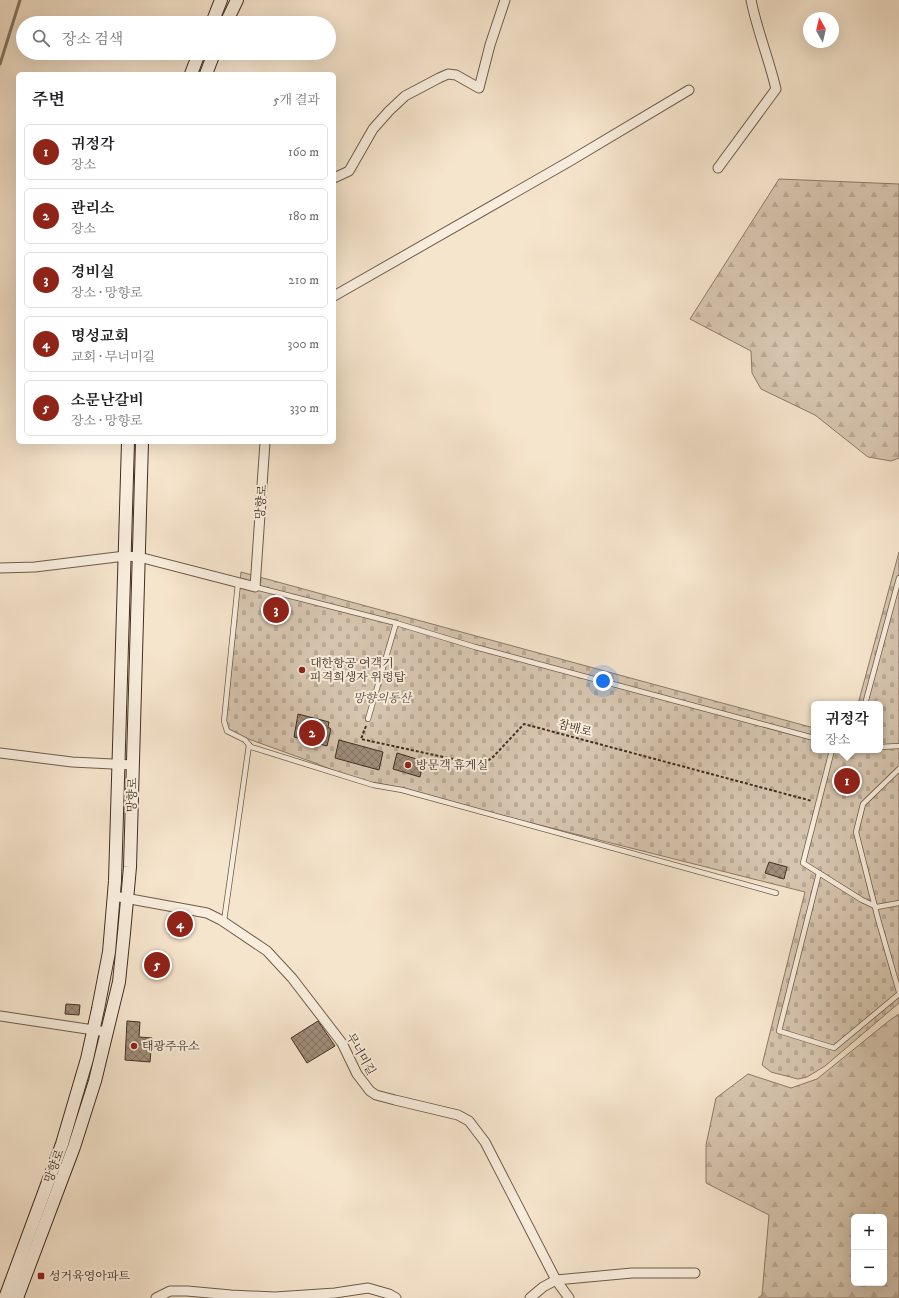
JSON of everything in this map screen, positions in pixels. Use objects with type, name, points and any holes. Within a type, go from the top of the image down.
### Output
[{"type":"main road","points":[[215,16],[221,0]]},
{"type":"main road","points":[[229,16],[237,0]]},
{"type":"main road","points":[[192,72],[196,60]]},
{"type":"main road","points":[[207,72],[211,60]]},
{"type":"main road","name":"망향로","points":[[5,1298],[62,1144],[77,1095],[93,1031],[109,952],[114,896],[128,444]]},
{"type":"main road","name":"망향로","points":[[17,1298],[74,1147],[95,1082],[119,982],[130,867],[142,444]]},
{"type":"street","points":[[336,177],[349,172],[373,129],[405,96],[448,74],[456,75],[479,88],[490,45],[505,0]]},
{"type":"street","points":[[718,168],[776,89],[755,20],[751,0]]},
{"type":"street","points":[[336,295],[563,165],[689,90]]},
{"type":"street","name":"망향로","points":[[255,587],[265,444]]},
{"type":"street","points":[[0,568],[35,567],[125,556],[139,557],[255,587]]},
{"type":"street","points":[[0,753],[72,762],[133,765]]},
{"type":"street","name":"무너미길","points":[[114,896],[127,897],[207,913],[224,922],[267,951],[292,978],[342,1043],[357,1074],[370,1091],[376,1095],[458,1115],[469,1122],[485,1142],[556,1280],[568,1298]]},
{"type":"street","points":[[0,1016],[107,1032]]},
{"type":"street","points":[[530,1298],[543,1287],[556,1280],[632,1274],[696,1273]]},
{"type":"street","points":[[156,1298],[170,1291],[275,1297],[335,1293],[368,1288],[389,1294],[396,1298]]},
{"type":"lane","points":[[866,701],[899,578]]},
{"type":"lane","points":[[238,583],[224,721],[227,731],[245,740],[251,747],[373,785],[402,790],[776,893]]},
{"type":"lane","points":[[255,587],[396,623],[475,647],[811,737]]},
{"type":"lane","points":[[368,720],[396,623]]},
{"type":"lane","points":[[224,922],[249,745]]},
{"type":"lane","points":[[883,746],[899,746]]},
{"type":"lane","points":[[831,753],[803,863],[862,900],[877,907],[899,903]]},
{"type":"lane","points":[[819,873],[779,1031],[834,1048],[899,993],[874,905],[856,832],[863,804],[899,769]]},
{"type":"path","name":"참배로","points":[[368,720],[361,739],[480,765],[492,758],[524,724],[818,803]]},
{"type":"green space","points":[[779,179],[899,184],[899,458],[891,461],[868,457],[815,415],[761,389],[752,373],[751,351],[690,319]]},
{"type":"green space","name":"망향의동산","points":[[899,552],[899,1003],[825,1066],[807,1077],[798,1079],[771,1072],[762,1065],[805,892],[480,810],[392,786],[355,779],[243,737],[231,731],[227,727],[226,722],[241,572],[811,727],[811,753],[883,753],[883,701],[859,701]]},
{"type":"green space","points":[[899,1014],[899,1298],[758,1298],[762,1295],[769,1215],[706,1183],[706,1145],[716,1098],[748,1074],[791,1088],[817,1079]]},
{"type":"building","points":[[274,603],[280,605],[277,617],[272,615]]},
{"type":"building","points":[[298,714],[329,722],[328,727],[331,729],[327,746],[294,737]]},
{"type":"building","points":[[339,740],[383,752],[379,770],[335,758]]},
{"type":"building","name":"방문객 휴게실","points":[[397,753],[423,761],[420,777],[393,769]]},
{"type":"building","points":[[837,770],[860,775],[857,792],[834,786]]},
{"type":"building","points":[[769,862],[787,867],[784,879],[765,873]]},
{"type":"building","points":[[175,911],[189,915],[183,938],[169,934]]},
{"type":"building","points":[[147,955],[170,961],[167,975],[144,969]]},
{"type":"building","points":[[66,1004],[80,1005],[79,1015],[65,1014]]},
{"type":"building","points":[[127,1021],[140,1022],[139,1037],[152,1038],[150,1062],[125,1060]]},
{"type":"building","points":[[318,1021],[335,1046],[307,1063],[291,1038]]},
{"type":"waterway","points":[[0,64],[20,0]]},
{"type":"place","name":"경비실","points":[[276,610]]},
{"type":"place","name":"대한항공 여객기 피격희생자 위령탑","points":[[302,670]]},
{"type":"place","name":"관리소","points":[[312,733]]},
{"type":"place","name":"방문객 휴게실","points":[[408,765]]},
{"type":"place","name":"귀정각","points":[[847,781]]},
{"type":"place","name":"명성교회","points":[[180,924]]},
{"type":"place","name":"소문난갈비","points":[[157,965]]},
{"type":"place","name":"태광주유소","points":[[134,1046]]},
{"type":"place","name":"성거육영아파트","points":[[41,1276]]}]
